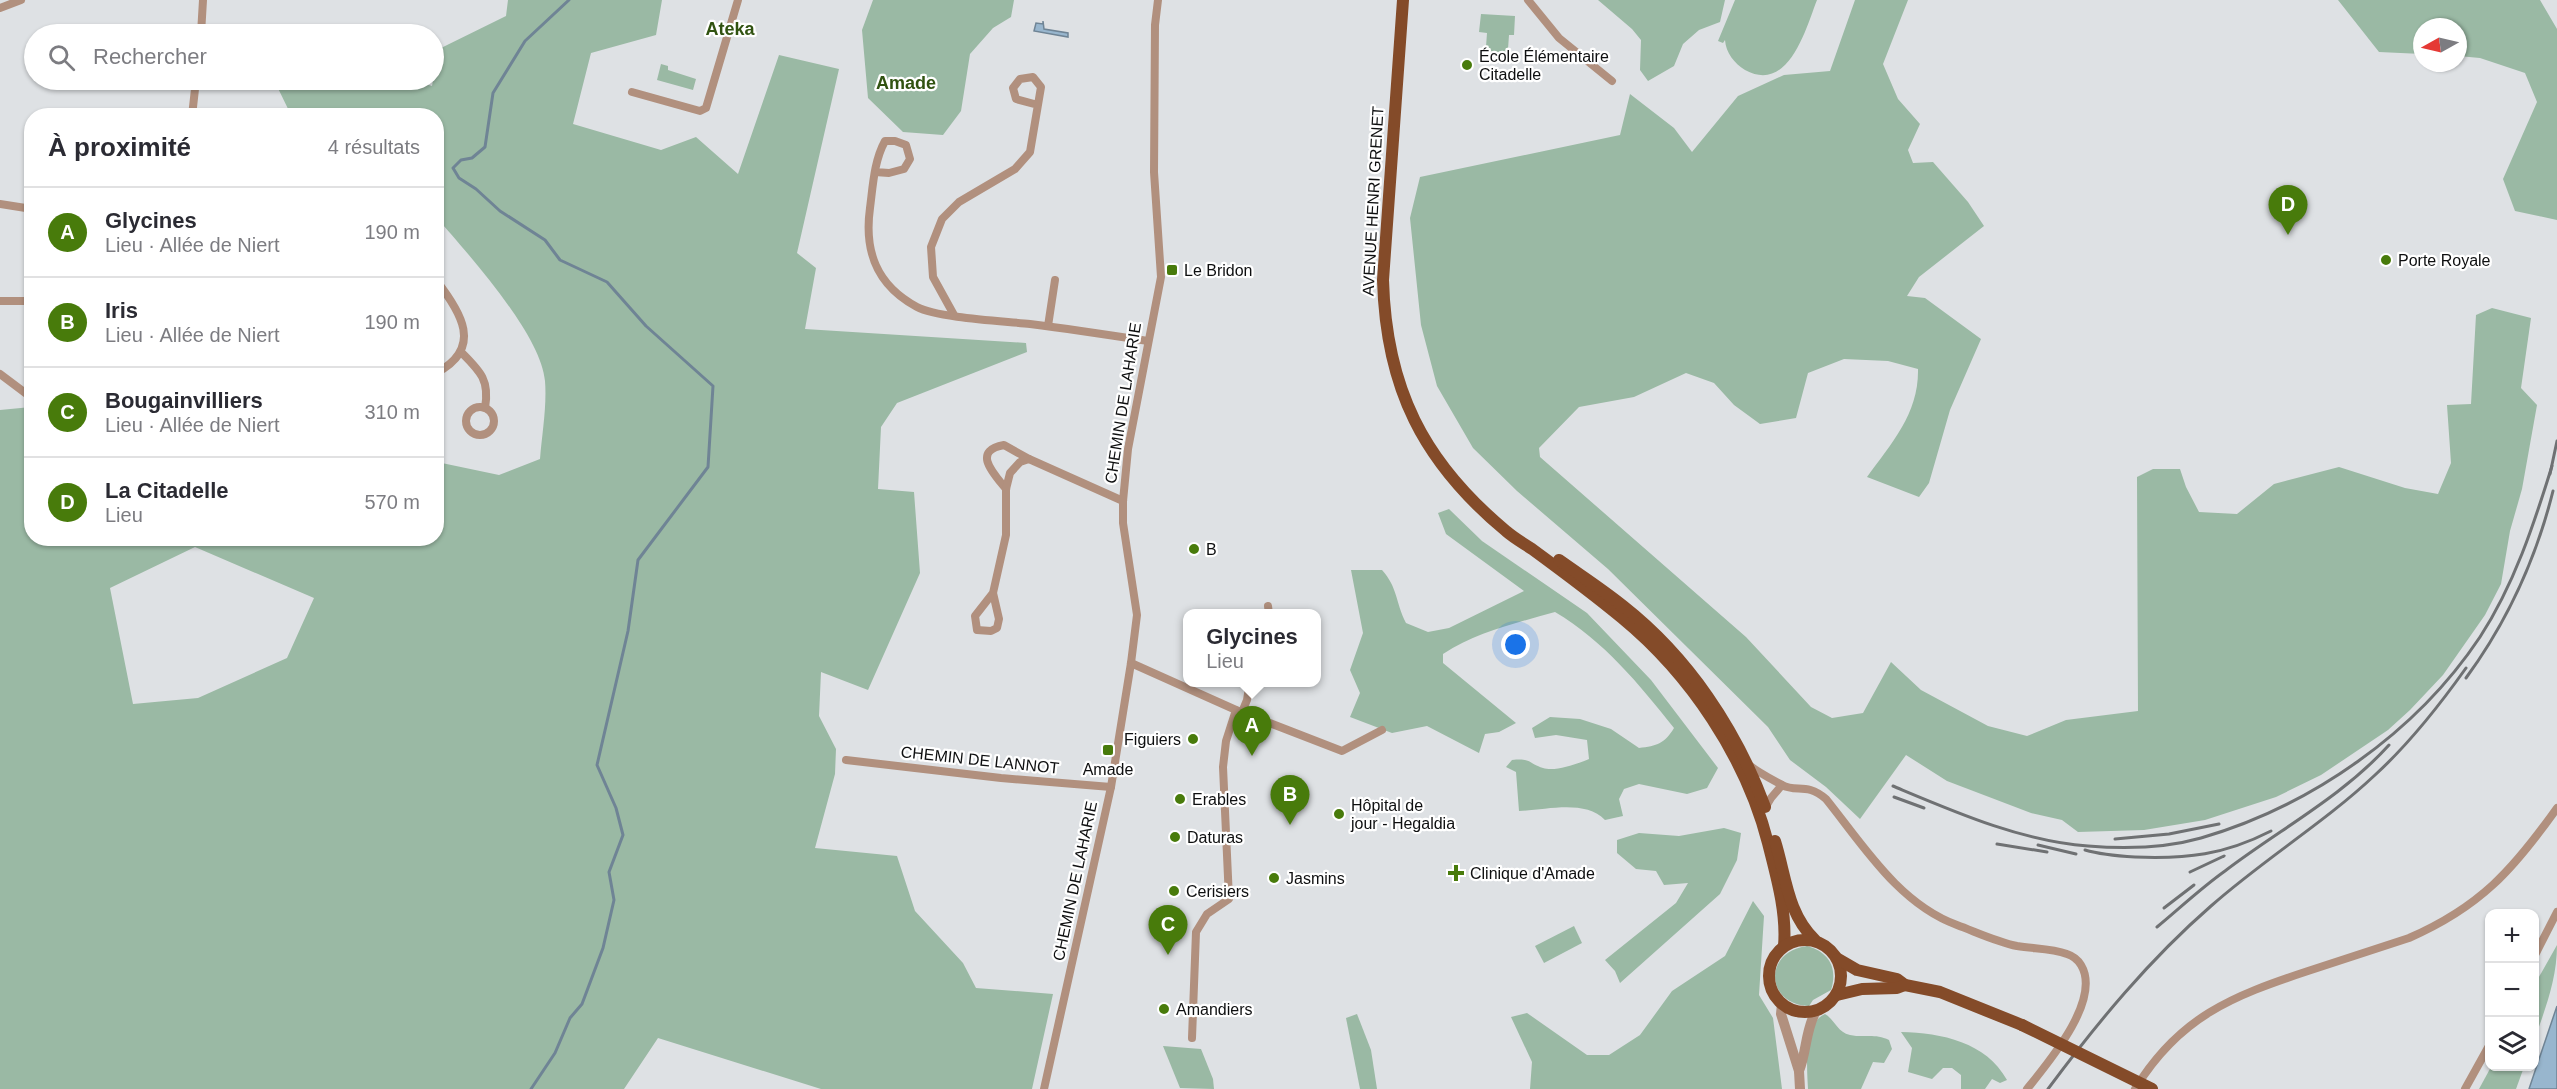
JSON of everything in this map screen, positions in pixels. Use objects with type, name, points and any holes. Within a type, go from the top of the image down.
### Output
[{"type":"main road","name":"AVENUE HENRI GRENET","points":[[1402,0],[1383,280],[1384,316],[1395,375],[1422,436],[1442,466],[1465,493],[1507,532],[1623,619],[1670,664],[1703,705],[1733,758],[1762,822],[1779,892],[1784,946]]},
{"type":"main road","name":"AVENUE HENRI GRENET","points":[[1489,516],[1507,525],[1623,606],[1650,630],[1690,672],[1724,722],[1746,763],[1766,808],[1792,908],[1799,923],[1815,940]]},
{"type":"main road","points":[[1838,959],[1842,971],[1841,983],[1837,995],[1828,1005],[1816,1011],[1798,1012],[1782,1004],[1774,996],[1769,974],[1771,963],[1784,946],[1804,939],[1815,940],[1824,944],[1838,959],[1857,970],[1897,979],[1905,985],[1940,992],[2022,1025],[2152,1089]]},
{"type":"main road","points":[[1837,995],[1870,988],[1897,988],[1905,985]]},
{"type":"street","points":[[0,8],[21,0]]},
{"type":"street","points":[[202,24],[203,0]]},
{"type":"street","points":[[632,92],[700,111],[706,108],[738,0]]},
{"type":"street","name":"CHEMIN DE LAHARIE","points":[[1044,1089],[1111,787],[1137,615],[1124,524],[1123,501],[1128,448],[1162,265],[1154,172],[1155,25],[1158,0]]},
{"type":"street","points":[[1528,0],[1558,39],[1612,81]]},
{"type":"street","points":[[193,108],[195,90]]},
{"type":"street","points":[[954,315],[933,277],[931,247],[942,219],[959,202],[1015,169],[1030,152],[1038,105]]},
{"type":"street","points":[[875,172],[889,173],[904,169],[910,159],[906,146],[895,141],[885,141],[878,154],[875,172],[867,229],[871,259],[890,287],[918,308],[954,315],[1148,341]]},
{"type":"street","points":[[0,204],[24,208]]},
{"type":"street","points":[[1048,326],[1055,280]]},
{"type":"street","points":[[444,291],[460,314],[464,330],[459,358],[444,368]]},
{"type":"street","points":[[0,301],[24,301]]},
{"type":"street","points":[[460,352],[479,370],[488,391],[485,408]]},
{"type":"street","points":[[0,374],[24,392]]},
{"type":"street","points":[[1006,489],[988,468],[986,457],[994,447],[1004,445],[1029,459],[1123,501]]},
{"type":"street","points":[[993,593],[1006,535],[1006,489],[1010,473],[1020,462],[1029,459]]},
{"type":"street","points":[[1131,663],[1183,686]]},
{"type":"street","points":[[1185,687],[1239,711],[1342,751],[1382,729]]},
{"type":"street","points":[[1192,1038],[1196,932],[1207,914],[1229,899],[1223,767],[1226,741],[1248,687]]},
{"type":"street","name":"CHEMIN DE LANNOT","points":[[846,760],[1000,778],[1111,787]]},
{"type":"street","points":[[1746,763],[1782,785],[1818,792],[1887,875],[1924,906],[1944,919],[2016,946],[2053,950],[2068,954],[2077,960],[2083,967],[2085,996],[2066,1039],[2027,1089]]},
{"type":"street","points":[[1766,808],[1782,785]]},
{"type":"street","points":[[2135,1089],[2167,1046],[2221,1004],[2264,986],[2409,938],[2431,928],[2469,905],[2491,888],[2521,858],[2557,808]]},
{"type":"street","points":[[2539,949],[2557,912]]},
{"type":"street","points":[[1782,1004],[1781,1014],[1799,1071],[1800,1089]]},
{"type":"street","points":[[1799,1071],[1804,1060],[1807,1028],[1816,1011]]},
{"type":"street","points":[[2465,1089],[2485,1053]]},
{"type":"green space","points":[[508,0],[662,0],[656,35],[591,53],[573,124],[661,150],[696,137],[738,174],[779,55],[839,69],[797,253],[816,268],[805,329],[1026,343],[1027,352],[897,403],[881,427],[878,489],[914,492],[920,573],[868,690],[821,672],[819,716],[836,749],[835,774],[815,848],[897,856],[915,911],[963,963],[976,988],[1053,994],[1032,1089],[821,1089],[658,1038],[624,1089],[0,1089],[0,410],[24,408],[24,546],[444,546],[444,463],[499,475],[540,459],[545,410],[545,381],[540,362],[531,341],[501,295],[444,226],[444,108],[288,108],[279,90],[444,90],[444,47],[506,16]],"holes":[[[195,547],[314,598],[287,658],[198,698],[133,704],[110,588]]]},
{"type":"green space","points":[[873,0],[1014,0],[1011,17],[993,28],[970,54],[961,111],[943,135],[903,132],[868,98],[862,30]]},
{"type":"green space","points":[[1598,0],[1725,0],[1720,22],[1699,30],[1683,44],[1674,66],[1648,81],[1640,70],[1641,40],[1632,29]]},
{"type":"green space","points":[[1735,0],[1817,0],[1801,41],[1784,66],[1773,73],[1760,75],[1745,70],[1731,57],[1725,40],[1723,43],[1718,41]]},
{"type":"green space","points":[[1855,0],[1908,0],[1883,64],[1898,99],[1920,124],[1908,150],[1913,163],[1933,162],[1968,202],[1984,226],[1919,277],[1907,296],[1925,298],[1981,339],[1950,410],[1929,483],[1919,497],[1867,477],[1902,427],[1914,400],[1917,385],[1918,369],[1888,361],[1844,359],[1808,373],[1796,418],[1760,424],[1734,405],[1714,383],[1686,373],[1634,397],[1579,407],[1539,448],[1540,457],[1746,637],[1811,707],[1832,718],[1863,713],[1891,662],[1921,690],[1988,726],[2027,736],[2066,720],[2138,711],[2137,477],[2153,469],[2180,469],[2199,512],[2237,514],[2274,484],[2339,467],[2405,488],[2438,494],[2451,463],[2447,405],[2471,404],[2476,315],[2492,308],[2531,318],[2521,388],[2537,405],[2522,489],[2510,531],[2501,584],[2485,615],[2443,675],[2388,730],[2321,775],[2276,797],[2205,820],[2144,830],[2078,832],[2062,820],[2031,813],[1947,781],[1906,755],[1860,819],[1826,787],[1790,760],[1768,727],[1608,569],[1517,491],[1473,448],[1437,386],[1421,325],[1410,218],[1420,177],[1620,135],[1630,94],[1674,128],[1692,152],[1738,96],[1784,75],[1830,71]]},
{"type":"green space","points":[[2338,0],[2540,0],[2557,29],[2557,220],[2515,211],[2503,179],[2537,102],[2525,73],[2480,58],[2467,57],[2467,18],[2413,18],[2413,54],[2379,52]]},
{"type":"green space","points":[[1481,14],[1515,16],[1514,35],[1509,35],[1507,63],[1485,61],[1487,33],[1479,32]]},
{"type":"green space","points":[[661,64],[668,66],[668,70],[696,79],[693,90],[657,80]]},
{"type":"green space","points":[[1449,509],[1482,541],[1587,613],[1651,680],[1718,768],[1707,788],[1687,794],[1639,784],[1624,789],[1619,799],[1623,816],[1605,820],[1597,814],[1576,808],[1519,811],[1516,772],[1506,767],[1512,760],[1526,760],[1543,768],[1554,769],[1589,759],[1587,740],[1556,735],[1535,738],[1532,728],[1550,717],[1580,719],[1611,729],[1639,748],[1660,743],[1674,728],[1620,664],[1589,636],[1555,612],[1483,634],[1443,654],[1443,663],[1516,723],[1499,732],[1485,734],[1479,753],[1427,726],[1392,733],[1350,717],[1360,693],[1350,670],[1363,633],[1351,570],[1382,570],[1394,589],[1406,623],[1428,632],[1449,628],[1524,591],[1446,534],[1438,513]]},
{"type":"green space","points":[[1724,828],[1741,833],[1737,860],[1720,894],[1620,983],[1615,971],[1605,960],[1676,903],[1688,883],[1664,885],[1656,871],[1636,869],[1617,853],[1617,840],[1639,833],[1679,836]]},
{"type":"green space","points":[[1753,901],[1764,916],[1759,995],[1773,1018],[1782,1089],[1530,1089],[1532,1062],[1511,1017],[1527,1013],[1587,1055],[1609,1055],[1640,1035],[1672,991],[1725,956]]},
{"type":"green space","points":[[1574,926],[1582,943],[1544,963],[1535,946]]},
{"type":"green space","points":[[2557,945],[2553,981],[2539,1027],[2539,1017],[2539,977]]},
{"type":"green space","points":[[1807,946],[1821,952],[1826,957],[1830,962],[1833,975],[1831,990],[1813,1000],[1809,1006],[1794,1003],[1784,997],[1777,988],[1775,978],[1777,967],[1783,958],[1793,950]]},
{"type":"green space","points":[[1357,1014],[1371,1050],[1377,1089],[1360,1089],[1346,1018]]},
{"type":"green space","points":[[1825,1014],[1846,1033],[1889,1040],[1892,1049],[1884,1063],[1873,1062],[1861,1089],[1808,1089],[1807,1059],[1810,1036],[1818,1019]]},
{"type":"green space","points":[[1901,1032],[1947,1038],[1975,1048],[1998,1067],[2007,1080],[2000,1083],[1992,1079],[1985,1089],[1961,1089],[1961,1075],[1952,1068],[1943,1068],[1932,1079],[1908,1072],[1912,1048]]},
{"type":"green space","points":[[1163,1046],[1201,1049],[1213,1079],[1214,1089],[1180,1088]]},
{"type":"green space","points":[[2489,1071],[2523,1071],[2516,1089],[2479,1089]]},
{"type":"water","points":[[1043,21],[1044,29],[1068,33],[1068,37],[1034,31],[1036,23],[1043,24]]},
{"type":"water","points":[[2557,1006],[2557,1089],[2529,1089],[2535,1071],[2539,1071],[2539,1059]]},
{"type":"waterway","points":[[531,1089],[555,1053],[570,1018],[582,1004],[603,948],[614,900],[609,872],[623,835],[616,808],[597,765],[628,631],[638,560],[708,467],[713,386],[646,326],[607,282],[560,260],[545,240],[500,211],[476,189],[459,178],[453,168],[461,160],[472,158],[485,147],[493,93],[525,41],[569,0]]},
{"type":"railway","points":[[2550,474],[2557,441]]},
{"type":"railway","points":[[1893,786],[2013,832],[2063,843],[2102,847],[2145,847],[2188,841],[2242,824],[2282,807],[2321,786],[2358,762],[2393,734],[2454,672],[2480,637],[2513,575],[2552,466]]},
{"type":"railway","points":[[2466,678],[2494,635],[2518,589],[2538,541],[2553,491]]},
{"type":"railway","points":[[2048,1089],[2105,1016],[2166,948],[2231,889],[2335,809],[2375,775],[2424,724],[2466,668]]},
{"type":"railway","points":[[2157,927],[2216,878],[2331,797],[2371,764],[2389,745]]},
{"type":"railway","points":[[1894,797],[1924,808]]},
{"type":"railway","points":[[2115,839],[2169,834],[2219,824]]},
{"type":"railway","points":[[2085,850],[2135,857],[2188,856],[2221,850],[2271,831]]},
{"type":"railway","points":[[1997,844],[2047,852]]},
{"type":"railway","points":[[2038,845],[2076,854]]},
{"type":"railway","points":[[2190,872],[2224,856]]},
{"type":"railway","points":[[2164,908],[2194,885]]},
{"type":"place","name":"École Élémentaire Citadelle","points":[[1467,65]]},
{"type":"place","name":"La Citadelle","points":[[2288,235]]},
{"type":"place","name":"Porte Royale","points":[[2386,260]]},
{"type":"place","name":"Le Bridon","points":[[1172,270]]},
{"type":"place","name":"B","points":[[1194,549]]},
{"type":"place","name":"Figuiers","points":[[1193,739]]},
{"type":"place","name":"Amade","points":[[1108,750]]},
{"type":"place","name":"Glycines","points":[[1252,756]]},
{"type":"place","name":"Erables","points":[[1180,799]]},
{"type":"place","name":"Hôpital de jour - Hegaldia","points":[[1339,814]]},
{"type":"place","name":"Iris","points":[[1290,825]]},
{"type":"place","name":"Daturas","points":[[1175,837]]},
{"type":"place","name":"Clinique d'Amade","points":[[1456,873]]},
{"type":"place","name":"Jasmins","points":[[1274,878]]},
{"type":"place","name":"Cerisiers","points":[[1174,891]]},
{"type":"place","name":"Bougainvilliers","points":[[1168,955]]},
{"type":"place","name":"Amandiers","points":[[1164,1009]]},
{"type":"district","name":"Ateka","points":[[730,29]]},
{"type":"district","name":"Amade","points":[[906,83]]}]
